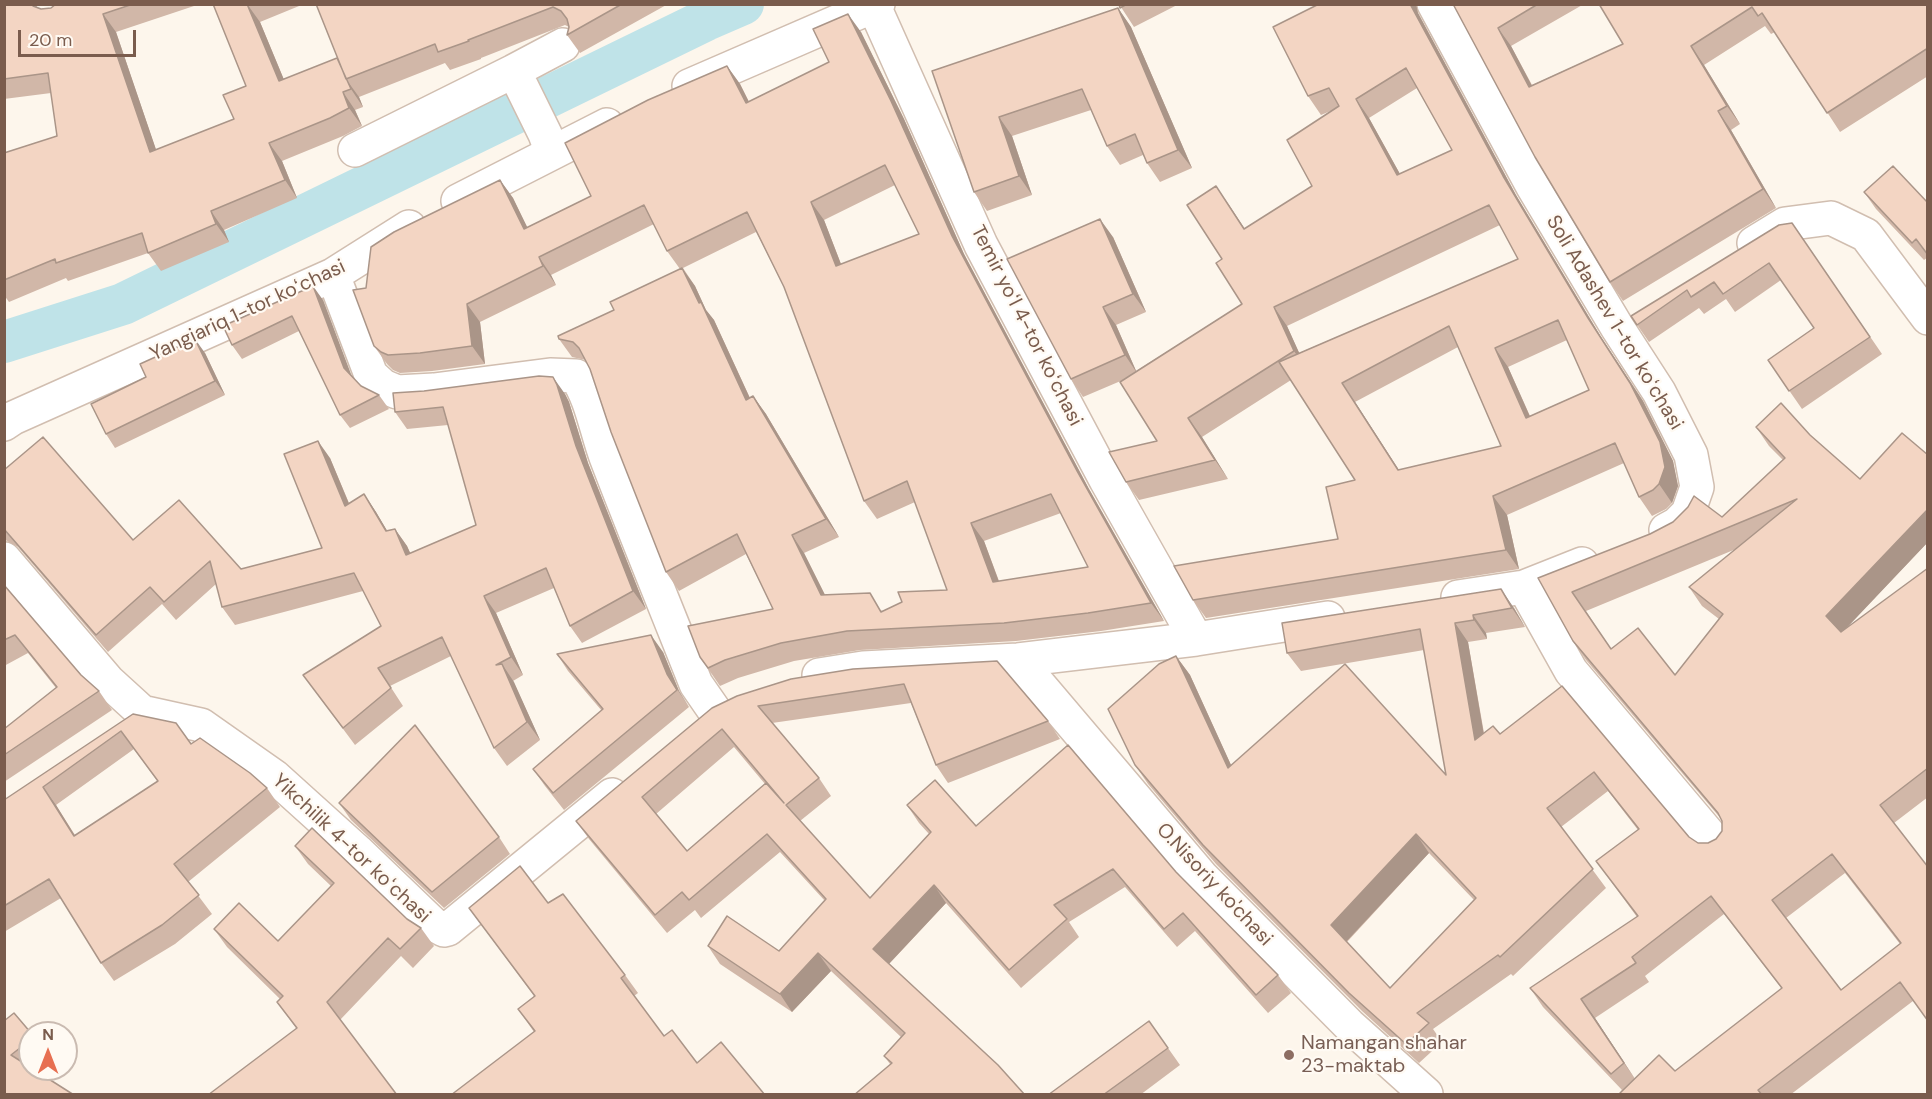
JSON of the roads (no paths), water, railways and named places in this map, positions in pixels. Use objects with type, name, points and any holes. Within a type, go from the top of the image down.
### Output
[{"type":"street","name":"Soli Adashev 1-tor koʻchasi","points":[[1434,4],[1532,185],[1617,327],[1659,392],[1690,455],[1696,487],[1688,513],[1677,524],[1635,543]]},
{"type":"street","points":[[663,97],[875,5]]},
{"type":"street","name":"Temir yoʻl 4-tor koʻchasi","points":[[875,5],[981,245],[1106,480],[1196,639]]},
{"type":"street","points":[[356,150],[519,82],[563,45]]},
{"type":"street","points":[[519,82],[549,143]]},
{"type":"street","name":"Yangiariq 1-tor koʻchasi","points":[[4,424],[333,275],[549,143],[633,112]]},
{"type":"street","points":[[1725,260],[1785,224],[1831,218],[1866,235],[1928,318]]},
{"type":"street","points":[[333,275],[371,375],[383,386],[397,392],[434,390],[550,375],[576,376],[589,403],[605,455],[696,684],[714,710]]},
{"type":"street","points":[[1617,327],[1647,309]]},
{"type":"street","points":[[1428,602],[1524,587],[1605,555]]},
{"type":"street","name":"Yikchilik 4-tor koʻchasi","points":[[4,559],[108,681],[142,712],[201,725],[275,777],[433,924],[444,930],[634,776]]},
{"type":"street","points":[[1524,587],[1571,671],[1718,844]]},
{"type":"street","points":[[788,682],[863,668],[1018,660],[1196,639],[1359,613]]},
{"type":"street","name":"O.Nisoriy ko'chasi","points":[[1018,660],[1202,877],[1349,1025],[1426,1095]]},
{"type":"street","points":[[687,732],[714,710],[743,696]]},
{"type":"street","points":[[113,732],[142,712]]},
{"type":"waterway","points":[[4,342],[123,304],[743,4]]},
{"type":"place","name":"Namangan shahar 23-maktab","points":[[1289,1055]]}]
